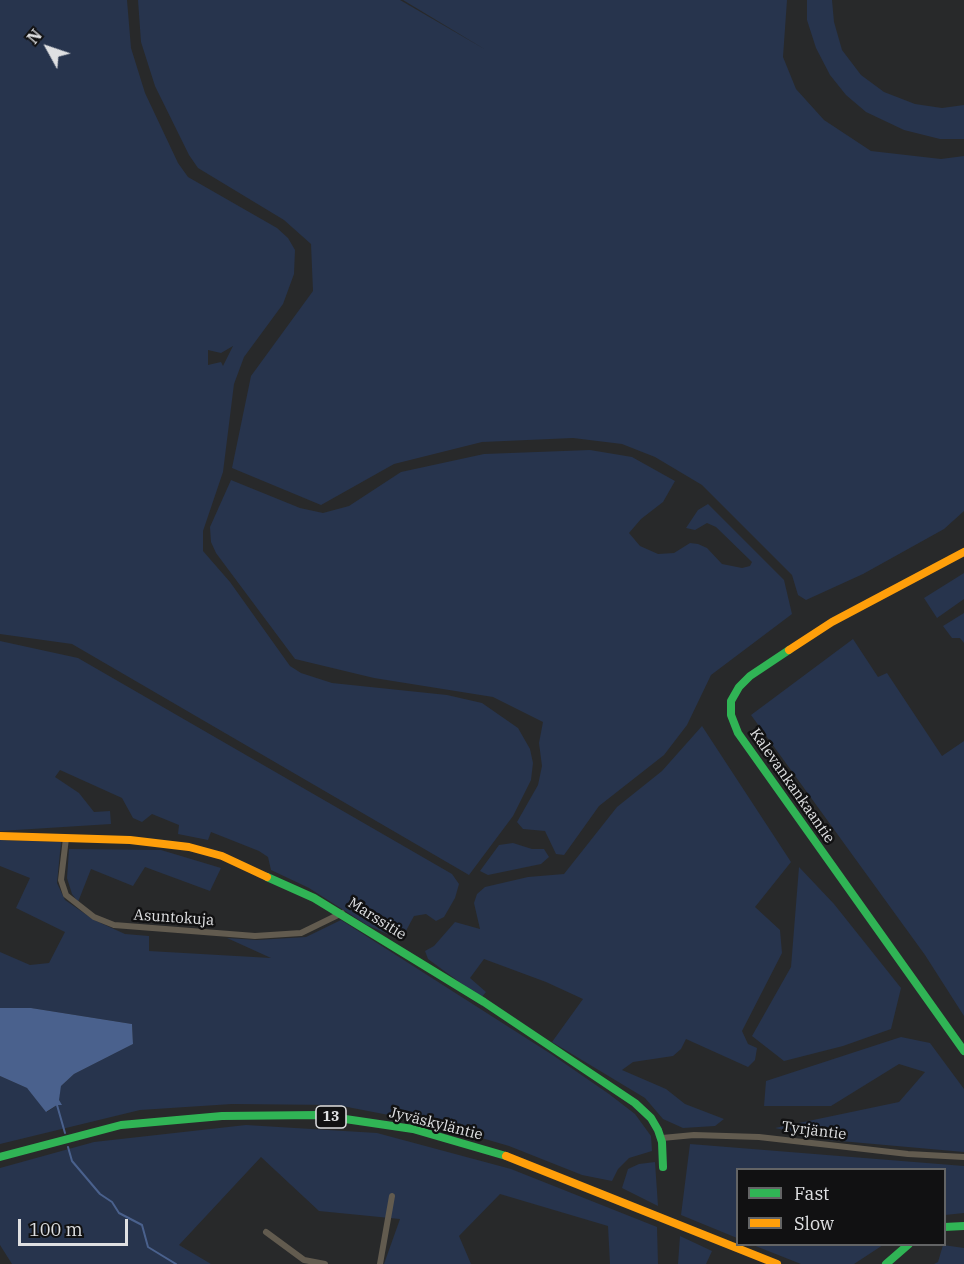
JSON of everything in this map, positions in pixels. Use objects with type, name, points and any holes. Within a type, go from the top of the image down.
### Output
[{"type":"main road","name":"Kalevankankaantie","points":[[964,552],[832,622],[750,676],[739,687],[731,701],[731,715],[738,733],[964,1051]]},
{"type":"main road","name":"Marssitie","points":[[0,836],[130,840],[189,847],[222,856],[342,913],[622,1094],[651,1118],[662,1138]]},
{"type":"main road","name":"Jyväskyläntie","points":[[0,1157],[121,1125],[222,1116],[318,1115],[413,1129],[513,1158],[777,1264]]},
{"type":"main road","points":[[662,1138],[663,1167]]},
{"type":"main road","points":[[946,1227],[964,1226]]},
{"type":"main road","points":[[886,1264],[906,1247]]},
{"type":"main road","points":[[895,1264],[906,1247]]},
{"type":"street","name":"Asuntokuja","points":[[66,838],[61,880],[66,895],[94,916],[114,924],[255,936],[301,933],[342,913]]},
{"type":"street","name":"Tyrjäntie","points":[[662,1138],[694,1135],[759,1137],[908,1154],[964,1157]]},
{"type":"street","points":[[380,1264],[392,1196]]},
{"type":"street","points":[[266,1232],[304,1260],[325,1264]]},
{"type":"shaded area","points":[[0,0],[127,0],[131,48],[145,93],[178,163],[188,177],[277,228],[288,238],[295,250],[294,274],[283,304],[244,357],[234,384],[223,472],[203,531],[203,551],[230,582],[290,666],[301,673],[332,683],[447,695],[482,703],[518,728],[530,749],[533,763],[531,780],[513,816],[469,875],[72,644],[0,634]],"holes":[[[233,346],[223,366],[221,362],[208,365],[208,350],[221,353]]]},
{"type":"shaded area","points":[[138,0],[400,0],[486,50],[403,0],[787,0],[783,57],[796,89],[824,120],[871,151],[941,159],[964,156],[964,511],[944,529],[863,574],[806,600],[798,595],[792,575],[702,485],[655,457],[622,444],[573,438],[482,442],[394,464],[321,505],[232,468],[251,376],[313,291],[311,244],[284,220],[198,168],[189,155],[155,86],[141,42]]},
{"type":"shaded area","points":[[807,0],[832,0],[834,22],[842,50],[861,75],[884,92],[915,104],[942,108],[964,105],[964,139],[940,139],[904,130],[866,112],[846,95],[830,75],[816,48],[807,20]]},
{"type":"shaded area","points":[[590,450],[632,457],[675,481],[663,502],[641,519],[629,533],[640,546],[658,554],[674,553],[690,543],[698,544],[707,548],[722,564],[742,568],[750,566],[752,562],[716,527],[707,523],[695,530],[686,528],[698,510],[708,504],[784,580],[792,614],[711,675],[687,725],[664,755],[599,806],[564,855],[556,854],[545,831],[523,829],[517,822],[538,785],[542,766],[539,743],[543,722],[493,697],[374,678],[295,659],[216,553],[211,542],[210,527],[231,480],[300,508],[323,513],[349,506],[401,472],[484,454]]},
{"type":"shaded area","points":[[964,573],[964,599],[937,618],[924,598]]},
{"type":"shaded area","points":[[964,613],[964,643],[960,638],[952,638],[943,626]]},
{"type":"shaded area","points":[[853,639],[878,677],[887,673],[942,756],[964,741],[964,1016],[925,955],[751,715]]},
{"type":"shaded area","points":[[0,641],[78,658],[452,874],[459,884],[455,898],[444,917],[436,921],[426,914],[414,916],[401,940],[367,925],[309,888],[271,870],[268,857],[259,851],[211,832],[208,840],[178,834],[179,825],[152,814],[142,822],[133,818],[122,798],[60,770],[55,777],[79,793],[94,812],[110,811],[111,824],[0,831]]},
{"type":"shaded area","points":[[702,726],[791,862],[755,907],[780,930],[782,953],[742,1031],[748,1044],[757,1048],[755,1060],[748,1067],[686,1039],[681,1049],[673,1056],[633,1062],[622,1070],[666,1089],[685,1104],[724,1119],[715,1126],[683,1128],[663,1119],[645,1098],[552,1042],[583,999],[546,982],[484,959],[470,978],[486,992],[481,998],[428,959],[425,951],[434,946],[455,922],[480,929],[474,903],[477,894],[485,887],[528,877],[564,874],[617,807],[662,771]]},
{"type":"shaded area","points":[[0,840],[61,842],[57,883],[65,900],[94,920],[125,934],[149,936],[149,951],[271,958],[227,938],[257,940],[306,937],[341,920],[551,1054],[609,1094],[635,1114],[651,1136],[652,1151],[629,1158],[618,1169],[612,1181],[582,1175],[509,1146],[430,1123],[337,1105],[232,1104],[140,1110],[0,1144],[0,1076],[27,1088],[47,1112],[57,1105],[61,1086],[74,1074],[133,1044],[132,1024],[31,1008],[0,1008],[0,952],[30,965],[49,963],[65,932],[16,908],[30,878],[0,866]]},
{"type":"shaded area","points":[[513,843],[532,849],[544,849],[549,857],[541,864],[488,875],[480,871],[499,845]]},
{"type":"shaded area","points":[[69,849],[161,850],[221,868],[210,891],[145,867],[133,886],[91,869],[78,902],[72,894],[67,878]]},
{"type":"shaded area","points":[[799,867],[834,904],[901,988],[891,1029],[843,1046],[784,1061],[752,1036],[791,967]]},
{"type":"shaded area","points":[[0,1008],[31,1008],[132,1024],[133,1044],[74,1074],[61,1086],[59,1100],[62,1105],[57,1105],[46,1112],[27,1088],[0,1076]]},
{"type":"shaded area","points":[[901,1037],[930,1043],[964,1089],[964,1152],[829,1140],[775,1128],[899,1102],[925,1072],[899,1064],[831,1106],[764,1106],[766,1081]]},
{"type":"shaded area","points":[[246,1125],[377,1133],[511,1169],[657,1227],[658,1264],[610,1264],[608,1226],[500,1194],[459,1236],[471,1264],[384,1264],[400,1219],[319,1211],[261,1157],[179,1245],[211,1264],[12,1264],[0,1245],[0,1168],[94,1142]]},
{"type":"shaded area","points":[[690,1144],[964,1166],[964,1213],[946,1215],[946,1168],[736,1168],[736,1238],[681,1215]]},
{"type":"shaded area","points":[[655,1162],[658,1206],[622,1188],[628,1169],[639,1164]]},
{"type":"shaded area","points":[[680,1236],[712,1251],[706,1264],[678,1264]]},
{"type":"shaded area","points":[[756,1246],[881,1246],[854,1264],[801,1264]]},
{"type":"shaded area","points":[[943,1246],[964,1248],[964,1264],[934,1264],[938,1262]]},
{"type":"waterway","points":[[57,1105],[65,1133]]},
{"type":"waterway","points":[[68,1147],[72,1161],[100,1194],[112,1202],[119,1213],[142,1225],[148,1247],[176,1264]]},
{"type":"traffic: fast","points":[[789,650],[750,676],[739,687],[731,701],[731,715],[738,733],[964,1051]]},
{"type":"traffic: fast","points":[[267,877],[314,898],[484,1002],[635,1103],[651,1118],[658,1130],[662,1142],[663,1167]]},
{"type":"traffic: fast","points":[[0,1157],[121,1125],[222,1116],[318,1115],[413,1129],[506,1156]]},
{"type":"traffic: fast","points":[[946,1227],[964,1226]]},
{"type":"traffic: fast","points":[[886,1264],[907,1246]]},
{"type":"traffic: slow","points":[[789,650],[832,622],[964,552]]},
{"type":"traffic: slow","points":[[0,836],[130,840],[189,847],[222,856],[267,877]]},
{"type":"traffic: slow","points":[[506,1156],[777,1264]]}]
